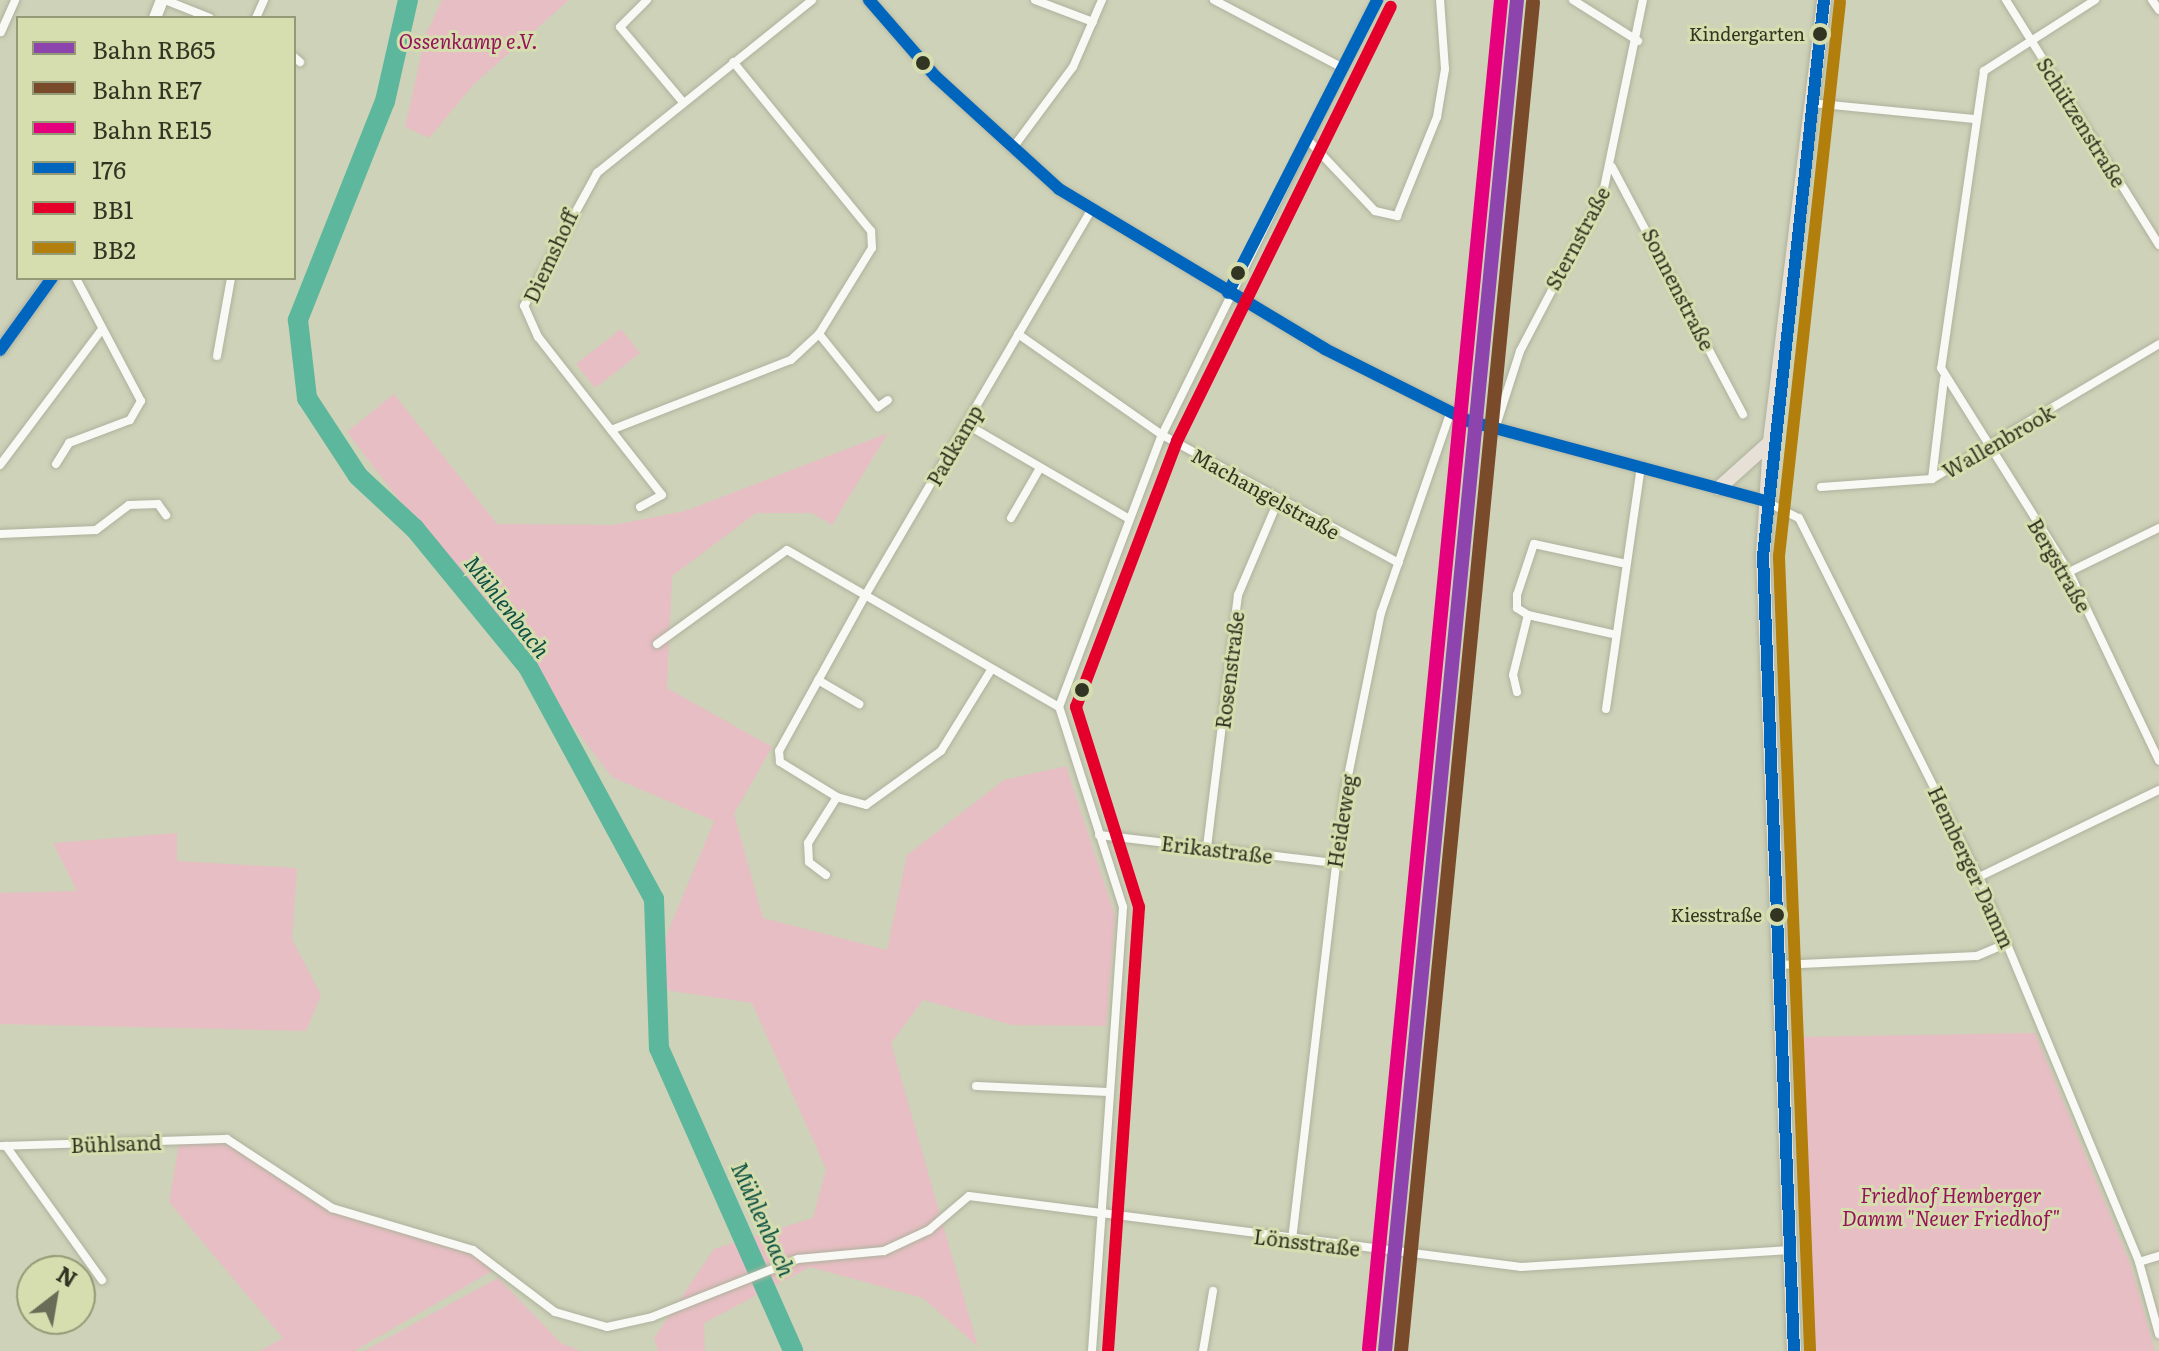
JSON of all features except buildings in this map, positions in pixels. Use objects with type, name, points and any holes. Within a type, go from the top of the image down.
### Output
[{"type":"main road","points":[[1794,1351],[1765,501],[1824,0]]},
{"type":"main road","points":[[1,347],[51,280]]},
{"type":"main road","points":[[1719,488],[1770,441]]},
{"type":"street","points":[[1,32],[15,0]]},
{"type":"street","points":[[164,0],[205,16]]},
{"type":"street","points":[[647,0],[620,27],[683,102]]},
{"type":"street","name":"Diemshoff","points":[[640,507],[662,495],[611,430],[524,306],[582,192],[683,102],[812,0]]},
{"type":"street","points":[[869,0],[1012,149],[1091,211],[1228,293],[1450,414],[1495,429],[1765,501]]},
{"type":"street","points":[[1035,0],[1093,22]]},
{"type":"street","points":[[1012,149],[1056,95],[1102,0]]},
{"type":"street","points":[[1214,0],[1343,68]]},
{"type":"street","points":[[1092,1351],[1123,907],[1059,707],[1162,435],[1228,293],[1377,0]]},
{"type":"street","points":[[1307,139],[1375,211],[1397,216],[1437,117],[1445,69],[1440,0]]},
{"type":"street","points":[[1573,0],[1638,41]]},
{"type":"street","name":"Sternstraße","points":[[1495,429],[1520,351],[1612,167],[1638,41],[1643,0]]},
{"type":"street","name":"Schützenstraße","points":[[2006,0],[2159,245]]},
{"type":"street","points":[[1932,479],[1975,119],[1984,71],[2029,38],[2095,0]]},
{"type":"street","points":[[2152,0],[2159,10]]},
{"type":"street","points":[[611,430],[791,360],[819,334],[872,248],[871,231],[733,62]]},
{"type":"street","points":[[1811,103],[1975,119]]},
{"type":"street","name":"Sonnenstraße","points":[[1612,167],[1743,414]]},
{"type":"street","name":"Padkamp","points":[[837,797],[787,768],[779,751],[866,594],[1091,211]]},
{"type":"street","points":[[56,464],[69,443],[113,429],[138,409],[137,393],[77,280]]},
{"type":"street","points":[[217,356],[231,280]]},
{"type":"street","points":[[0,465],[102,329]]},
{"type":"street","points":[[819,334],[878,407],[888,400]]},
{"type":"street","name":"Machangelstraße","points":[[1018,334],[1162,435],[1278,501],[1399,563]]},
{"type":"street","name":"Wallenbrook","points":[[1821,487],[1932,479],[1990,449],[2159,344]]},
{"type":"street","name":"Bergstraße","points":[[1944,379],[2069,572],[2159,761]]},
{"type":"street","name":"Heideweg","points":[[1292,1240],[1334,863],[1381,613],[1450,414]]},
{"type":"street","points":[[966,424],[1129,519]]},
{"type":"street","points":[[1606,709],[1622,563],[1641,466]]},
{"type":"street","points":[[1011,518],[1040,468]]},
{"type":"street","name":"Rosenstraße","points":[[1207,847],[1238,595],[1278,501]]},
{"type":"street","name":"Hemberger Damm","points":[[1765,501],[1799,518],[1979,877],[2139,1262],[2159,1334]]},
{"type":"street","points":[[0,534],[96,530],[129,505],[158,504],[166,515]]},
{"type":"street","points":[[2069,572],[2159,528]]},
{"type":"street","points":[[1612,634],[1528,615],[1517,608],[1517,595],[1534,544],[1622,563]]},
{"type":"street","points":[[657,644],[787,550],[1059,707]]},
{"type":"street","points":[[1517,692],[1513,675],[1528,615]]},
{"type":"street","points":[[826,875],[809,862],[808,843],[837,797],[866,805],[881,799],[941,751],[991,670]]},
{"type":"street","points":[[818,680],[859,704]]},
{"type":"street","points":[[1979,877],[2159,790]]},
{"type":"street","name":"Erikastraße","points":[[1099,835],[1334,863]]},
{"type":"street","points":[[1779,965],[1977,956],[2007,943]]},
{"type":"street","points":[[976,1086],[1110,1092]]},
{"type":"street","name":"Bühlsand","points":[[3,1146],[227,1139],[349,1216],[489,1258],[555,1312],[581,1323],[628,1325],[770,1271]]},
{"type":"street","name":"Bühlsand","points":[[3,1146],[102,1280]]},
{"type":"street","name":"Lönsstraße","points":[[770,1271],[798,1259],[884,1251],[929,1230],[969,1196],[1292,1240],[1557,1269],[1790,1250]]},
{"type":"street","points":[[2139,1262],[2159,1256]]},
{"type":"street","points":[[1203,1351],[1213,1291]]},
{"type":"green space","name":"Ossenkamp e.V.","points":[[442,0],[569,0],[474,84],[429,138],[405,127],[426,34]]},
{"type":"green space","points":[[621,329],[640,353],[595,388],[576,364]]},
{"type":"green space","points":[[394,394],[497,524],[614,525],[685,511],[888,433],[832,525],[812,513],[756,513],[672,576],[667,688],[772,747],[734,814],[763,918],[887,950],[907,855],[1004,780],[1066,766],[1115,916],[1106,1026],[1012,1025],[923,1000],[891,1043],[978,1347],[923,1298],[810,1267],[704,1323],[705,1351],[658,1351],[654,1338],[714,1249],[813,1218],[826,1169],[752,1003],[645,987],[714,821],[612,777],[347,432]]},
{"type":"green space","points":[[177,833],[177,861],[297,868],[292,939],[321,995],[306,1031],[0,1024],[0,893],[77,891],[53,843]]},
{"type":"green space","name":"Friedhof Hemberger Damm \"Neuer Friedhof\"","points":[[2035,1033],[2130,1263],[2155,1351],[1811,1351],[1798,1037]]},
{"type":"green space","points":[[226,1143],[331,1210],[472,1251],[497,1268],[354,1351],[260,1351],[283,1338],[169,1202],[179,1144]]},
{"type":"green space","points":[[498,1278],[561,1343],[580,1351],[364,1351]]},
{"type":"waterway","name":"Mühlenbach","points":[[408,0],[385,101],[298,320],[307,398],[358,476],[415,529],[528,667],[654,899],[659,1048],[793,1351]]},
{"type":"rail line","name":"RE15","points":[[1369,1349],[1501,0]]},
{"type":"rail line","name":"RB65","points":[[1385,1351],[1517,0]]},
{"type":"rail line","name":"RE7","points":[[1401,1351],[1533,2]]},
{"type":"transit line","name":"176","points":[[869,0],[935,76],[1059,189],[1325,349],[1469,421],[1765,501]]},
{"type":"transit line","name":"176","points":[[1228,293],[1377,0]]},
{"type":"transit line","name":"176","points":[[1794,1351],[1763,556],[1824,0]]},
{"type":"transit line","name":"BB2","points":[[1810,1350],[1779,556],[1840,2]]},
{"type":"transit line","name":"BB1","points":[[1108,1351],[1139,907],[1076,707],[1177,441],[1391,7]]},
{"type":"transit line","name":"176","points":[[0,350],[51,280]]},
{"type":"place","name":"Kindergarten","points":[[1820,34]]},
{"type":"place","name":"Kiesstraße","points":[[1777,915]]}]
